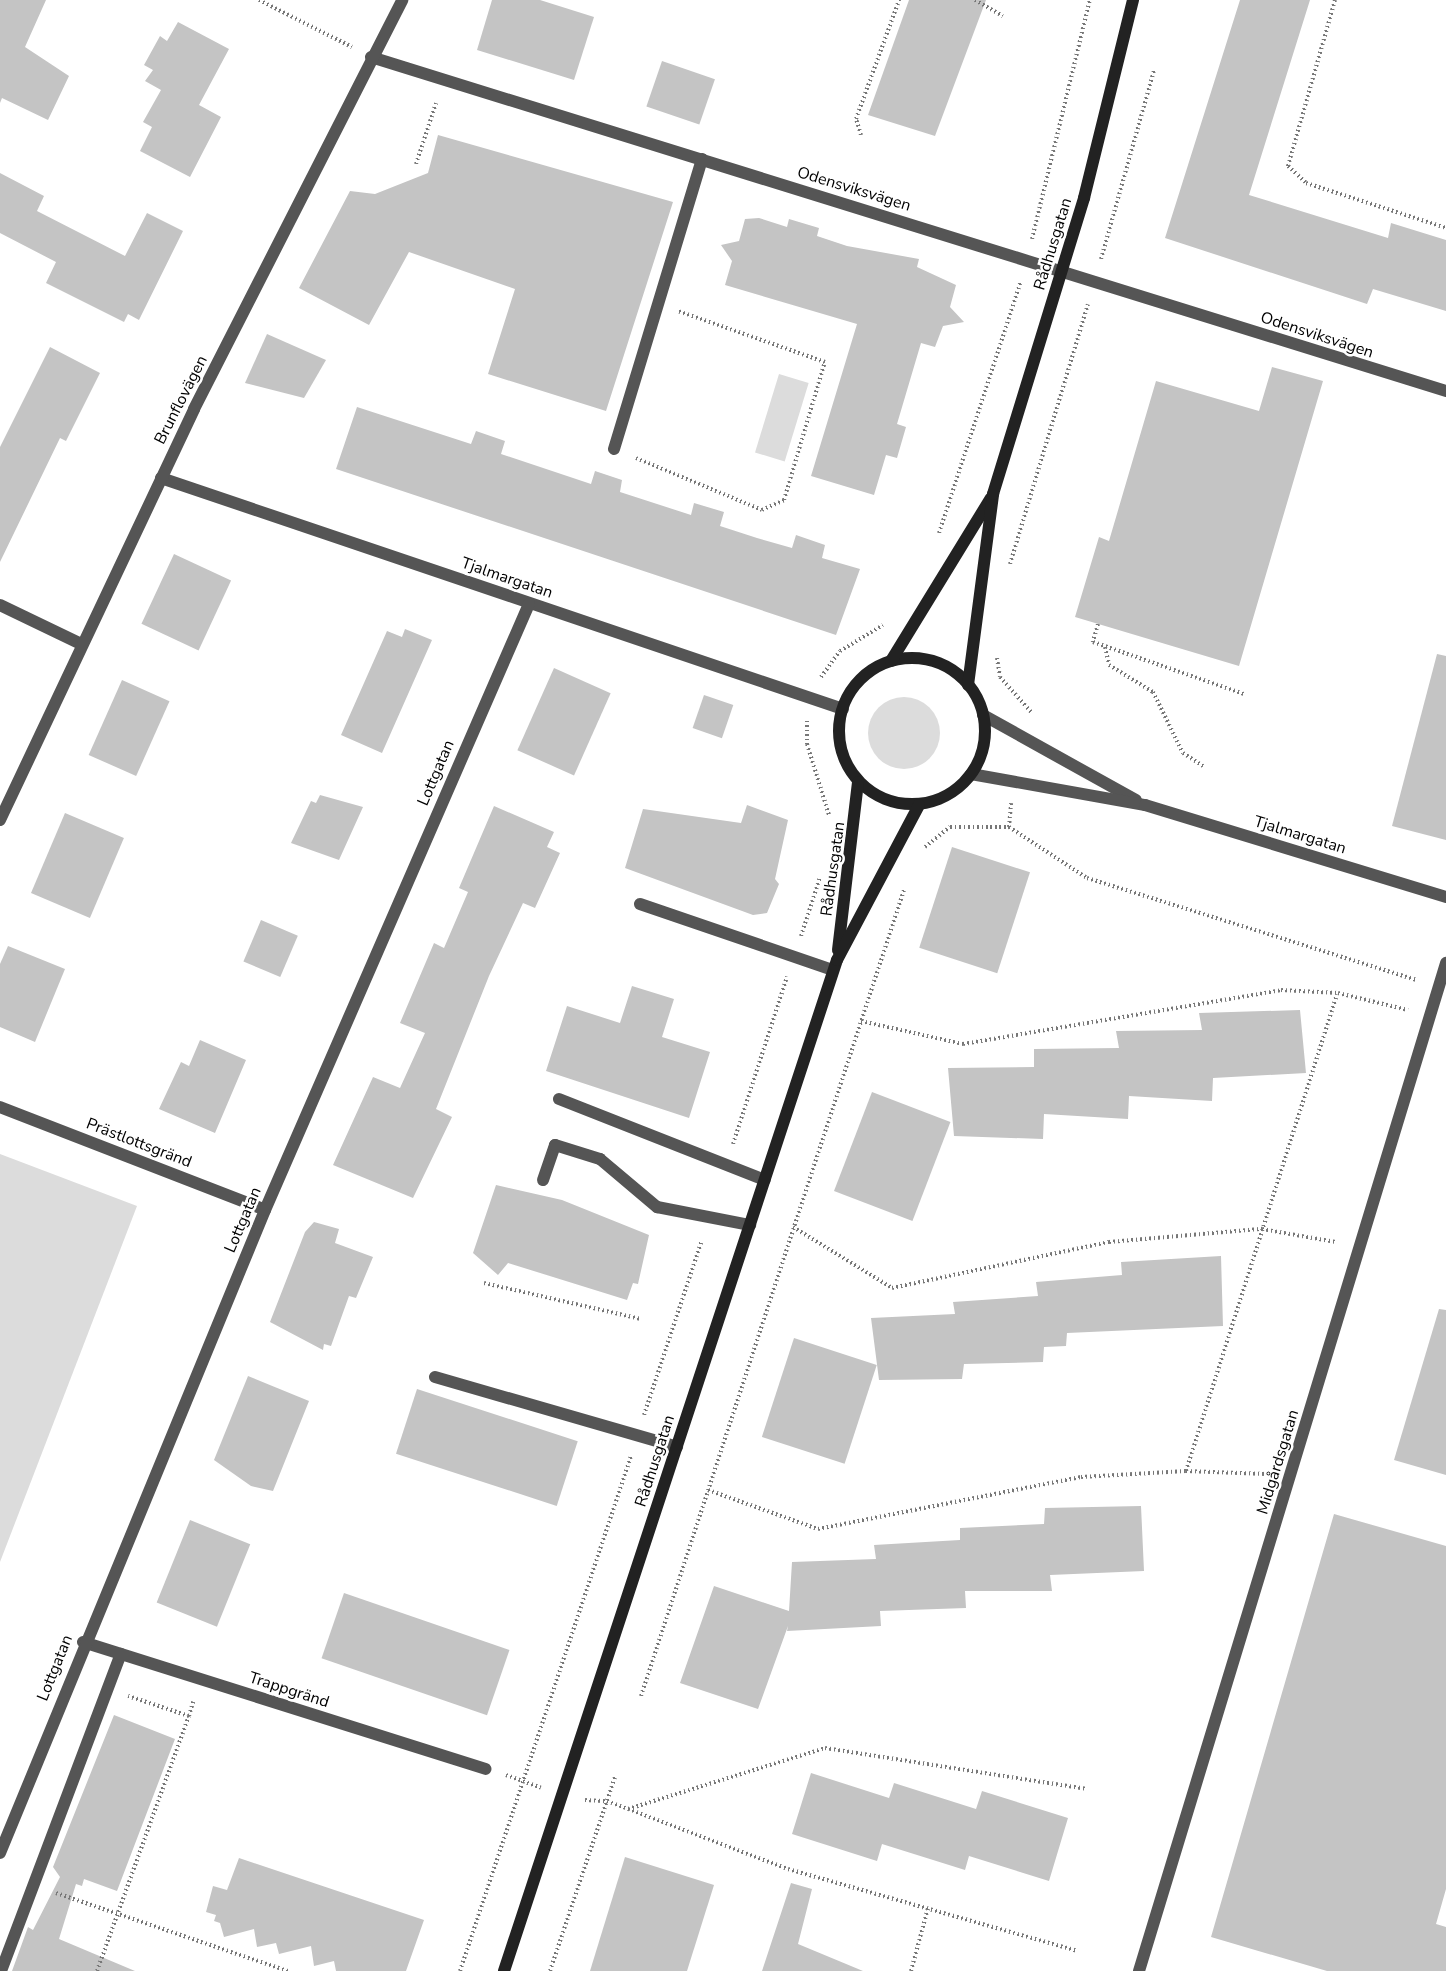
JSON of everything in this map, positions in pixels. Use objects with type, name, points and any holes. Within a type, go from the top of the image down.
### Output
[{"type":"main road","name":"Rådhusgatan","points":[[968,685],[993,494],[1060,271],[1133,0]]},
{"type":"main road","name":"Rådhusgatan","points":[[891,661],[993,494]]},
{"type":"main road","points":[[891,661],[933,661],[968,685],[983,715],[985,736],[971,774],[939,799],[919,804],[897,803],[858,782],[844,761],[838,737],[843,709],[851,689],[891,661]]},
{"type":"main road","name":"Rådhusgatan","points":[[835,965],[858,782]]},
{"type":"main road","name":"Rådhusgatan","points":[[504,1971],[835,965],[919,804]]},
{"type":"street","name":"Brunflovägen","points":[[0,820],[161,478],[371,57],[402,0]]},
{"type":"street","name":"Odensviksvägen","points":[[371,57],[1446,391]]},
{"type":"street","points":[[614,449],[702,159]]},
{"type":"street","name":"Tjalmargatan","points":[[161,478],[843,709]]},
{"type":"street","name":"Lottgatan","points":[[0,1853],[83,1642],[265,1210],[529,604]]},
{"type":"street","points":[[0,605],[81,644]]},
{"type":"street","name":"Tjalmargatan","points":[[983,715],[1031,738],[1145,805]]},
{"type":"street","name":"Tjalmargatan","points":[[971,774],[1145,805],[1446,897]]},
{"type":"street","points":[[640,904],[795,955],[835,965]]},
{"type":"street","name":"Midgårdsgatan","points":[[1139,1971],[1432,1016],[1446,963]]},
{"type":"street","points":[[559,1100],[725,1167],[765,1180]]},
{"type":"street","name":"Prästlottsgränd","points":[[0,1107],[265,1210]]},
{"type":"street","points":[[543,1180],[555,1145],[600,1159],[657,1207],[750,1225]]},
{"type":"street","points":[[435,1377],[637,1438],[677,1447]]},
{"type":"street","name":"Trappgränd","points":[[83,1642],[485,1769]]},
{"type":"street","points":[[1,1971],[121,1654]]},
{"type":"path","points":[[259,0],[371,57]]},
{"type":"path","points":[[861,135],[856,119],[899,0]]},
{"type":"path","points":[[975,0],[1004,16]]},
{"type":"path","points":[[935,542],[1026,261],[1090,0]]},
{"type":"path","points":[[1335,0],[1288,166],[1306,183],[1446,228]]},
{"type":"path","points":[[1006,577],[1095,282],[1154,70]]},
{"type":"path","points":[[416,164],[444,79]]},
{"type":"path","points":[[614,449],[762,510],[784,500],[825,362],[658,304]]},
{"type":"path","points":[[831,826],[807,744],[812,698],[840,651],[894,619]]},
{"type":"path","points":[[1098,624],[1093,642],[1244,694]]},
{"type":"path","points":[[995,644],[1000,676],[1038,720],[1031,738]]},
{"type":"path","points":[[1105,646],[1109,665],[1148,685],[1183,753],[1203,766]]},
{"type":"path","points":[[1009,827],[1014,781]]},
{"type":"path","points":[[915,854],[950,827],[1009,827],[1087,878],[1440,987]]},
{"type":"path","points":[[725,1167],[824,868]]},
{"type":"path","points":[[641,1696],[908,876]]},
{"type":"path","points":[[861,1021],[963,1044],[1281,990],[1338,993],[1432,1016]]},
{"type":"path","points":[[1186,1471],[1338,993]]},
{"type":"path","points":[[460,1971],[709,1218]]},
{"type":"path","points":[[794,1227],[892,1288],[1109,1242],[1262,1229],[1361,1247]]},
{"type":"path","points":[[484,1283],[640,1319]]},
{"type":"path","points":[[708,1490],[818,1529],[1081,1477],[1186,1471],[1291,1475]]},
{"type":"path","points":[[97,1971],[189,1716],[108,1690]]},
{"type":"path","points":[[627,1809],[825,1748],[1086,1789]]},
{"type":"path","points":[[550,1971],[615,1777]]},
{"type":"path","points":[[607,1801],[788,1869],[1078,1951]]},
{"type":"path","points":[[58,1894],[288,1971]]},
{"type":"path","points":[[911,1971],[928,1908]]},
{"type":"shaded area","points":[[779,374],[809,383],[785,461],[755,452]]},
{"type":"shaded area","points":[[904,697],[924,703],[934,713],[940,733],[934,753],[924,763],[904,769],[884,763],[874,753],[868,733],[874,713],[884,703]]},
{"type":"shaded area","points":[[0,1154],[137,1206],[0,1562]]},
{"type":"building","points":[[0,0],[46,0],[25,47],[69,76],[48,120],[2,98],[0,103]]},
{"type":"building","points":[[492,0],[540,0],[594,17],[574,80],[477,50]]},
{"type":"building","points":[[909,0],[986,0],[935,136],[868,115]]},
{"type":"building","points":[[1240,0],[1310,0],[1249,195],[1388,238],[1391,223],[1446,240],[1446,311],[1373,289],[1367,304],[1165,238]]},
{"type":"building","points":[[178,22],[229,49],[199,105],[221,117],[190,177],[140,151],[152,127],[143,122],[161,90],[145,81],[153,70],[144,65],[160,36],[167,41]]},
{"type":"building","points":[[662,61],[715,79],[699,125],[646,106]]},
{"type":"building","points":[[438,135],[673,202],[606,411],[488,374],[515,289],[409,252],[369,325],[299,288],[350,191],[375,194],[428,173]]},
{"type":"building","points":[[0,173],[44,196],[37,211],[125,256],[147,213],[183,231],[139,320],[128,314],[124,322],[46,283],[56,262],[0,233]]},
{"type":"building","points":[[759,218],[787,227],[789,219],[819,228],[817,236],[847,246],[919,259],[917,267],[956,285],[950,307],[964,322],[943,326],[935,347],[921,343],[897,424],[906,427],[897,458],[886,455],[874,495],[811,476],[857,324],[725,285],[732,261],[721,245],[739,241],[745,219]]},
{"type":"building","points":[[267,334],[326,360],[304,398],[245,383]]},
{"type":"building","points":[[50,347],[100,373],[66,441],[60,438],[0,562],[0,447]]},
{"type":"building","points":[[1272,367],[1323,381],[1239,666],[1075,617],[1099,537],[1109,541],[1156,381],[1259,411]]},
{"type":"building","points":[[357,407],[471,444],[476,431],[505,441],[501,454],[591,484],[595,471],[622,480],[620,492],[691,515],[694,503],[724,512],[720,526],[757,538],[792,548],[796,535],[825,545],[822,558],[860,569],[836,635],[336,469]]},
{"type":"building","points":[[174,554],[231,581],[199,650],[141,624]]},
{"type":"building","points":[[405,629],[432,640],[382,753],[341,735],[387,631],[402,637]]},
{"type":"building","points":[[1437,654],[1446,656],[1446,840],[1392,826]]},
{"type":"building","points":[[554,668],[611,693],[574,775],[517,750]]},
{"type":"building","points":[[122,680],[170,701],[136,776],[89,755]]},
{"type":"building","points":[[704,695],[733,705],[722,738],[693,728]]},
{"type":"building","points":[[320,795],[363,807],[339,860],[291,843],[311,801],[316,803]]},
{"type":"building","points":[[747,805],[788,820],[775,879],[779,884],[767,913],[753,915],[625,868],[643,809],[741,823]]},
{"type":"building","points":[[494,806],[554,832],[547,847],[560,853],[535,908],[523,903],[489,976],[436,1109],[452,1117],[413,1198],[333,1165],[373,1077],[400,1088],[425,1033],[400,1023],[434,943],[444,948],[468,892],[459,888]]},
{"type":"building","points":[[65,813],[124,838],[90,918],[31,893]]},
{"type":"building","points":[[952,847],[1030,872],[997,973],[919,948]]},
{"type":"building","points":[[261,920],[298,936],[280,977],[243,961]]},
{"type":"building","points":[[8,946],[65,969],[35,1042],[0,1027],[0,964]]},
{"type":"building","points":[[632,986],[674,999],[662,1037],[710,1052],[689,1118],[546,1071],[567,1006],[620,1023]]},
{"type":"building","points":[[1300,1010],[1306,1073],[1213,1078],[1212,1101],[1129,1096],[1128,1119],[1044,1114],[1043,1139],[954,1136],[948,1068],[1034,1067],[1034,1049],[1119,1048],[1116,1031],[1202,1030],[1199,1013]]},
{"type":"building","points":[[200,1040],[246,1060],[215,1133],[159,1109],[181,1062],[189,1066]]},
{"type":"building","points":[[872,1092],[950,1122],[912,1221],[834,1191]]},
{"type":"building","points":[[496,1185],[562,1200],[649,1235],[638,1284],[633,1283],[627,1300],[508,1263],[498,1275],[473,1253]]},
{"type":"building","points":[[314,1222],[339,1229],[335,1243],[373,1257],[356,1298],[349,1296],[331,1346],[324,1344],[323,1350],[270,1322],[305,1232]]},
{"type":"building","points":[[1221,1256],[1223,1326],[1067,1333],[1066,1346],[1044,1347],[1043,1362],[964,1364],[962,1379],[879,1380],[871,1318],[955,1314],[953,1302],[1038,1296],[1036,1282],[1122,1275],[1121,1262]]},
{"type":"building","points":[[1439,1309],[1446,1310],[1446,1475],[1394,1460]]},
{"type":"building","points":[[794,1338],[877,1365],[845,1464],[762,1437]]},
{"type":"building","points":[[248,1376],[309,1401],[273,1491],[251,1486],[214,1460]]},
{"type":"building","points":[[417,1389],[578,1441],[557,1506],[396,1454]]},
{"type":"building","points":[[1141,1506],[1144,1571],[1050,1575],[1052,1591],[965,1591],[966,1608],[880,1611],[881,1626],[787,1631],[788,1626],[758,1709],[680,1683],[714,1586],[789,1611],[792,1562],[876,1559],[874,1545],[960,1540],[960,1528],[1044,1524],[1045,1508]]},
{"type":"building","points":[[1334,1514],[1446,1546],[1446,1889],[1436,1924],[1446,1927],[1446,1971],[1327,1971],[1211,1937]]},
{"type":"building","points":[[190,1520],[250,1544],[217,1627],[157,1603]]},
{"type":"building","points":[[344,1593],[509,1650],[487,1715],[322,1658]]},
{"type":"building","points":[[114,1715],[175,1739],[117,1891],[84,1879],[82,1886],[76,1884],[59,1939],[135,1971],[12,1971],[28,1927],[33,1930],[60,1877],[53,1867]]},
{"type":"building","points":[[811,1773],[889,1798],[894,1783],[976,1809],[982,1791],[1068,1818],[1049,1881],[969,1856],[965,1870],[882,1844],[877,1861],[792,1834]]},
{"type":"building","points":[[625,1857],[714,1885],[687,1971],[590,1971]]},
{"type":"building","points":[[239,1858],[424,1920],[406,1971],[336,1971],[334,1961],[314,1966],[311,1946],[279,1954],[276,1943],[257,1947],[254,1929],[224,1937],[220,1923],[214,1921],[216,1915],[206,1912],[213,1886],[227,1890]]},
{"type":"building","points":[[791,1883],[812,1889],[798,1944],[863,1971],[762,1971]]}]
